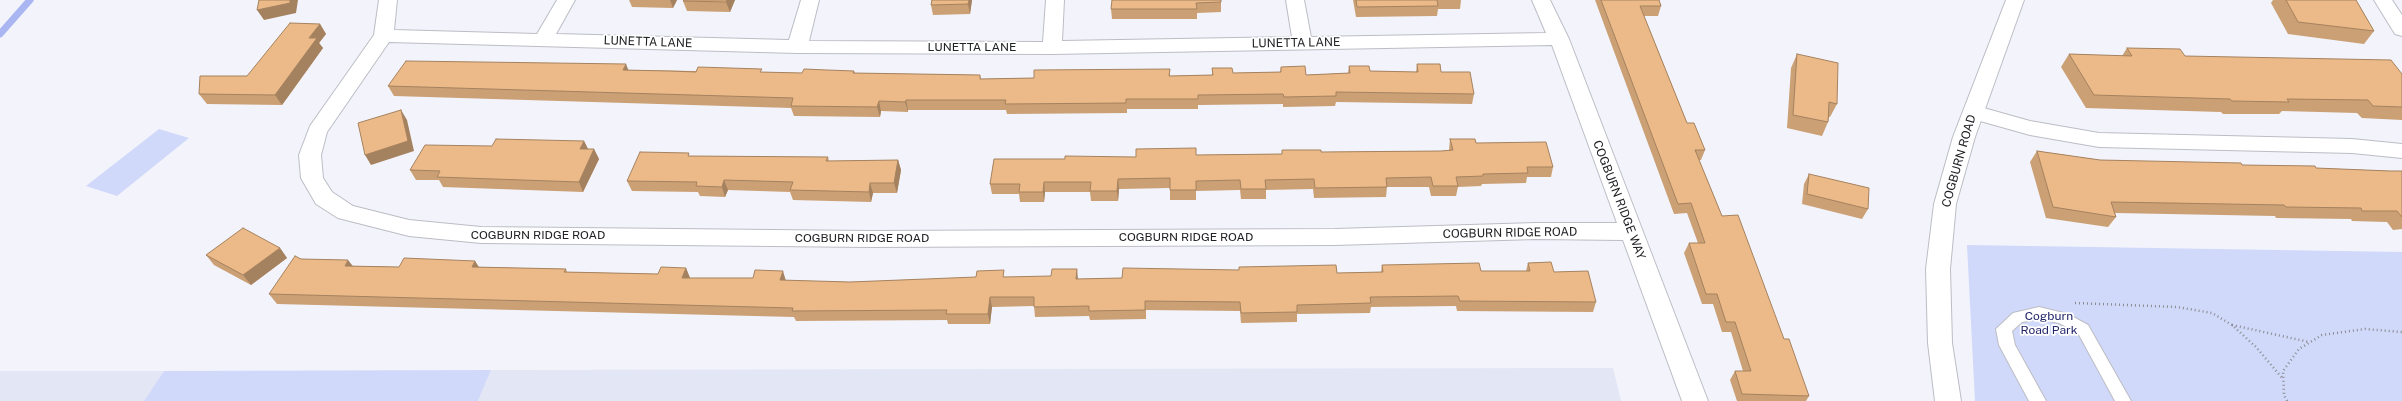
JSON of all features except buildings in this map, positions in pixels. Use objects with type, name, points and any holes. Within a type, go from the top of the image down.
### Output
[{"type":"street","name":"COGBURN RIDGE ROAD","points":[[388,0],[384,36],[317,131],[310,155],[312,178],[324,198],[346,212],[409,228],[481,235],[869,239],[1327,237],[1536,232],[1631,232]]},
{"type":"street","points":[[544,39],[566,0]]},
{"type":"street","points":[[797,47],[810,0]]},
{"type":"street","points":[[1052,48],[1055,0]]},
{"type":"street","points":[[1294,0],[1302,42]]},
{"type":"street","name":"COGBURN RIDGE WAY","points":[[1542,0],[1559,39],[1695,401]]},
{"type":"street","name":"COGBURN ROAD","points":[[1948,401],[1940,343],[1938,269],[1946,204],[1964,137],[2014,0]]},
{"type":"street","points":[[2383,0],[2402,30]]},
{"type":"street","name":"LUNETTA LANE","points":[[384,36],[544,39],[797,47],[1052,48],[1302,42],[1559,39]]},
{"type":"street","points":[[1973,112],[2030,128],[2099,140],[2352,146],[2402,151]]},
{"type":"lane","points":[[2038,401],[2024,379],[2007,345],[2004,329],[2018,317],[2039,313],[2063,318],[2083,329],[2123,401]]},
{"type":"path","points":[[2070,302],[2177,307],[2212,313],[2232,325],[2256,347],[2283,379]]},
{"type":"path","points":[[2232,325],[2310,342]]},
{"type":"path","points":[[2287,401],[2284,395],[2283,371],[2299,349],[2310,342],[2322,335],[2365,329],[2402,332]]},
{"type":"shaded area","points":[[1613,368],[1621,401],[478,401],[491,370]]},
{"type":"shaded area","points":[[0,371],[164,371],[144,401],[0,401]]},
{"type":"green space","points":[[159,129],[189,138],[117,196],[86,186]]},
{"type":"green space","name":"Cogburn Road Park","points":[[1967,245],[2402,252],[2402,401],[1975,401]]},
{"type":"green space","points":[[491,370],[478,401],[144,401],[164,371]]},
{"type":"waterway","points":[[0,34],[30,0]]}]
